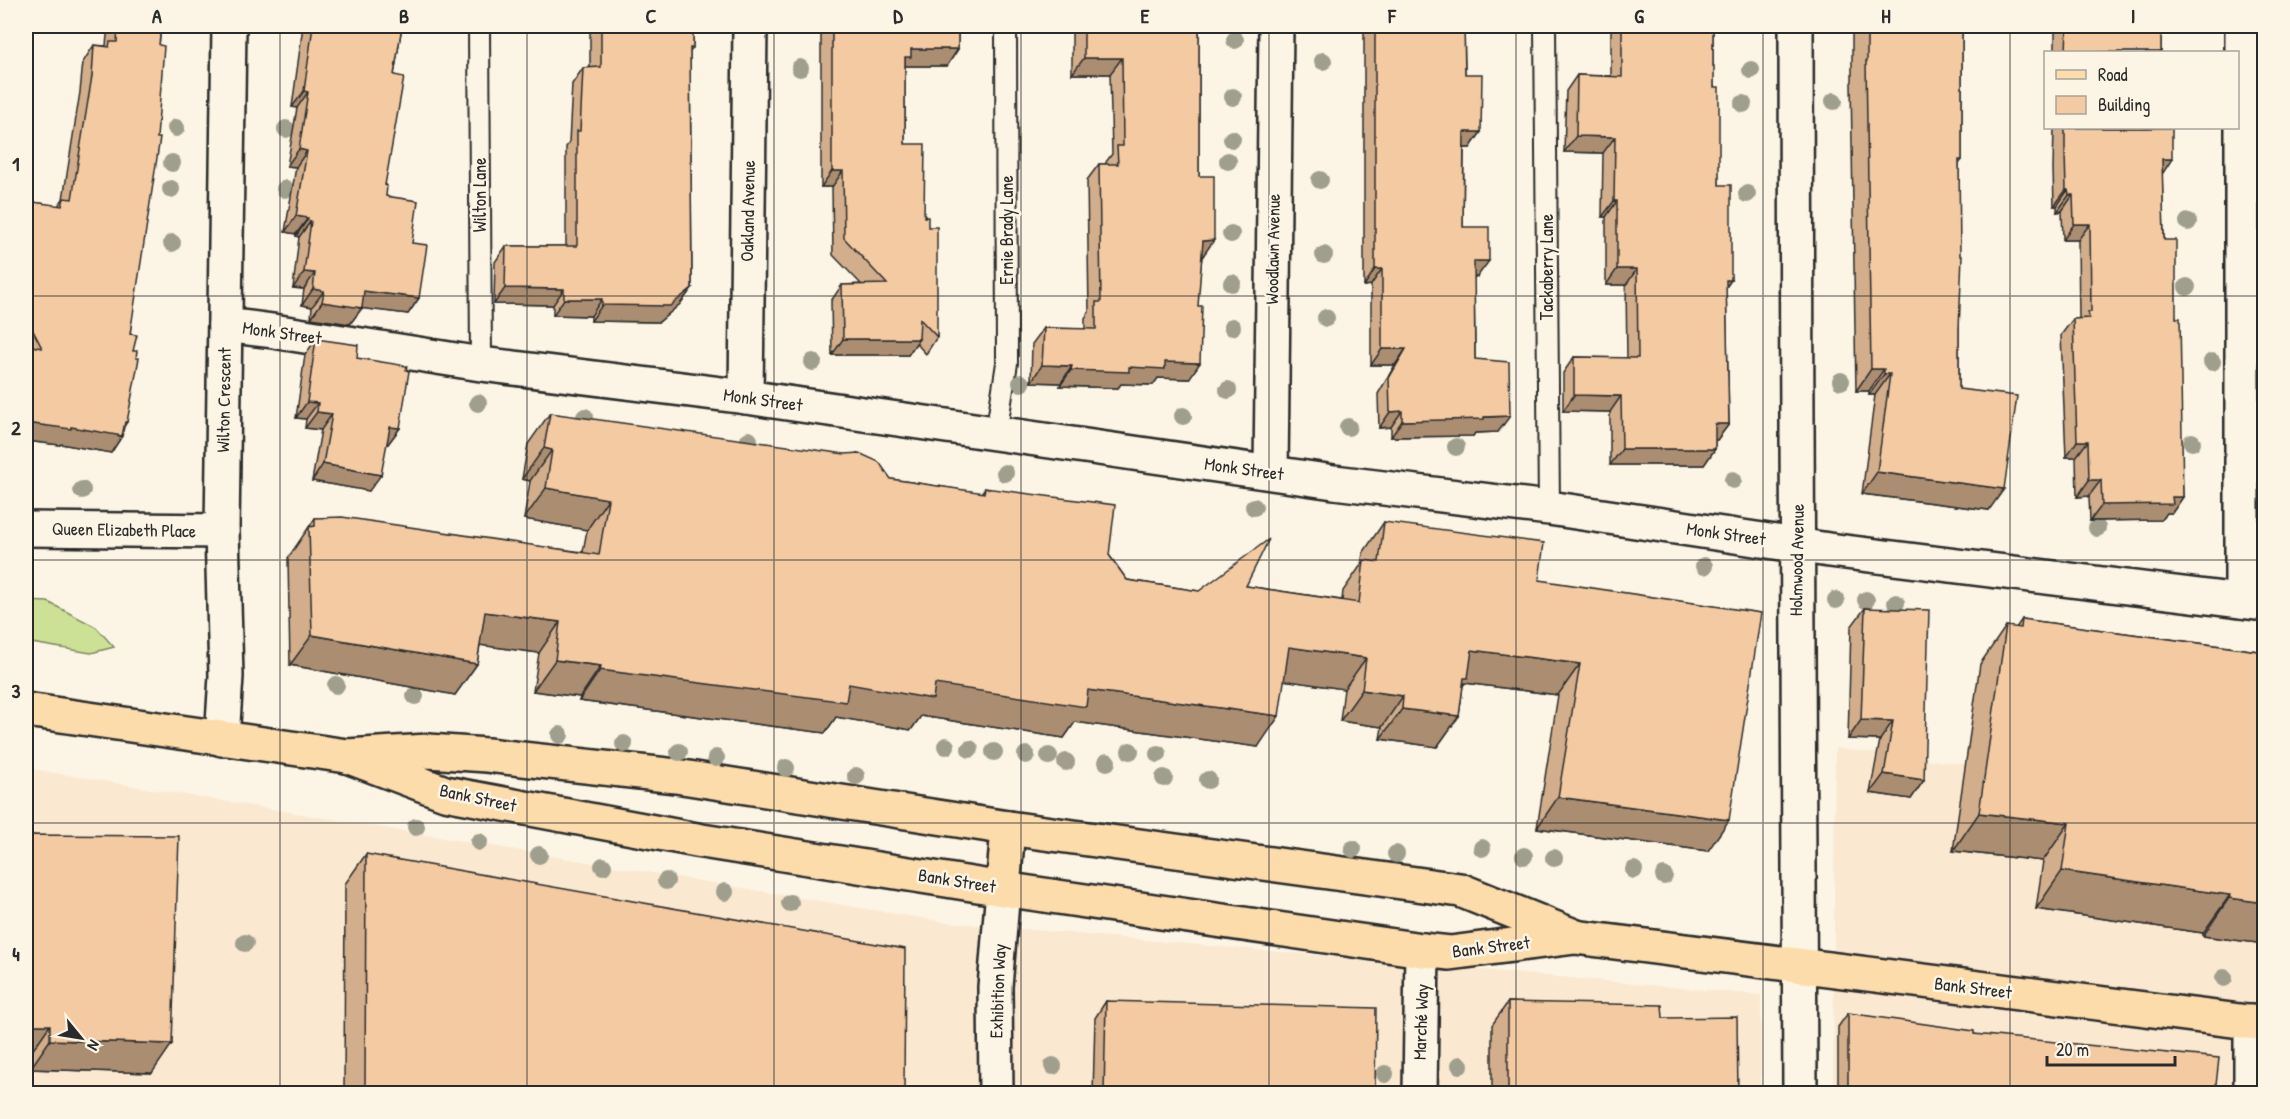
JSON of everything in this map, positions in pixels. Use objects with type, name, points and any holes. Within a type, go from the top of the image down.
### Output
[{"type":"main road","name":"Bank Street","points":[[26,710],[346,756],[428,751],[502,756],[676,776],[1008,828],[1460,890],[1575,937]]},
{"type":"main road","name":"Bank Street","points":[[346,756],[445,793],[702,840],[1003,889],[1422,950],[1450,953],[1575,937],[2258,1023]]},
{"type":"main road","points":[[1003,889],[1008,828]]},
{"type":"street","name":"Wilton Crescent","points":[[222,739],[226,676],[222,531],[229,26]]},
{"type":"street","name":"Oakland Avenue","points":[[746,397],[750,26]]},
{"type":"street","name":"Woodlawn Avenue","points":[[1271,472],[1276,26]]},
{"type":"street","name":"Holmwood Avenue","points":[[1796,26],[1799,506],[1796,544],[1800,1094]]},
{"type":"street","points":[[2242,26],[2253,603]]},
{"type":"street","name":"Monk Street","points":[[225,326],[273,331],[481,364],[746,397],[1334,482],[1549,508],[1868,555],[2253,603]]},
{"type":"street","name":"Queen Elizabeth Place","points":[[26,529],[222,531]]},
{"type":"street","name":"Exhibition Way","points":[[996,1094],[995,987],[1003,889]]},
{"type":"street","name":"Marché Way","points":[[1420,1094],[1422,950]]},
{"type":"street","points":[[2252,1094],[2258,1023]]},
{"type":"lane","name":"Wilton Lane","points":[[479,26],[481,364]]},
{"type":"lane","name":"Ernie Brady Lane","points":[[996,434],[1007,363],[1006,26]]},
{"type":"lane","name":"Tackaberry Lane","points":[[1545,26],[1549,508]]},
{"type":"shaded area","points":[[2264,681],[2264,1093],[1833,1094],[1835,748],[2048,775]]},
{"type":"shaded area","points":[[26,768],[945,922],[1761,995],[1761,1093],[26,1093]]},
{"type":"green space","points":[[26,601],[48,602],[96,627],[114,647],[91,653],[26,642]]},
{"type":"building","points":[[118,26],[161,26],[159,45],[164,46],[157,138],[160,138],[130,334],[137,335],[133,351],[137,351],[136,358],[139,358],[127,422],[125,422],[122,436],[71,427],[71,429],[26,423],[26,345],[42,348],[26,317],[26,247],[33,202],[62,206],[64,198],[72,199],[92,76],[94,45],[109,47],[110,42],[117,42]]},
{"type":"building","points":[[313,26],[402,26],[394,75],[404,77],[385,185],[387,186],[386,196],[418,201],[412,243],[427,245],[419,298],[364,291],[362,308],[322,302],[324,291],[313,289],[315,273],[304,272],[311,221],[307,220],[308,218],[296,216],[307,151],[299,149],[308,92],[304,91]]},
{"type":"building","points":[[601,26],[693,26],[693,48],[690,48],[692,288],[670,306],[602,305],[602,299],[564,299],[564,289],[505,288],[506,246],[577,246],[577,131],[580,131],[583,68],[601,67]]},
{"type":"building","points":[[832,26],[958,26],[958,49],[911,49],[911,57],[905,57],[905,144],[925,144],[924,217],[928,217],[928,227],[937,227],[937,337],[920,319],[919,339],[843,339],[842,285],[887,284],[844,238],[843,171],[832,171]]},
{"type":"building","points":[[1084,26],[1199,26],[1199,176],[1214,176],[1214,240],[1203,241],[1198,306],[1202,306],[1200,363],[1165,362],[1165,369],[1129,367],[1129,372],[1071,370],[1072,366],[1042,365],[1044,328],[1096,329],[1096,302],[1101,302],[1099,164],[1118,164],[1117,146],[1123,146],[1122,58],[1084,58]]},
{"type":"building","points":[[1375,26],[1464,26],[1465,74],[1482,74],[1481,132],[1464,132],[1463,227],[1489,227],[1489,261],[1474,261],[1475,359],[1509,362],[1510,416],[1402,421],[1402,411],[1390,412],[1389,378],[1406,349],[1382,349],[1382,269],[1375,269]]},
{"type":"building","points":[[1622,26],[1713,26],[1714,87],[1719,87],[1719,185],[1731,185],[1731,280],[1726,280],[1729,424],[1715,424],[1715,449],[1622,449],[1621,396],[1574,395],[1574,357],[1638,358],[1637,269],[1617,269],[1617,201],[1614,201],[1615,137],[1576,136],[1577,75],[1622,77]]},
{"type":"building","points":[[1867,26],[1962,26],[1962,160],[1959,160],[1960,256],[1962,256],[1959,389],[2017,396],[2004,489],[1877,472],[1890,374],[1884,374],[1884,369],[1871,369]]},
{"type":"building","points":[[2067,26],[2161,26],[2161,51],[2066,51]]},
{"type":"building","points":[[2065,129],[2172,129],[2172,159],[2162,159],[2164,240],[2176,240],[2176,318],[2180,318],[2183,497],[2172,497],[2173,504],[2102,505],[2101,480],[2089,480],[2088,441],[2077,441],[2073,319],[2089,318],[2088,312],[2091,312],[2090,224],[2074,224],[2073,195],[2069,195],[2066,190]]},
{"type":"building","points":[[316,339],[358,345],[357,358],[407,366],[406,370],[409,371],[400,428],[390,427],[381,475],[323,464],[332,414],[317,412],[318,403],[307,402]]},
{"type":"building","points":[[550,413],[845,454],[859,453],[879,462],[891,479],[984,493],[985,488],[1115,505],[1109,555],[1127,580],[1199,591],[1269,539],[1246,586],[1359,603],[1364,560],[1379,562],[1384,522],[1544,543],[1539,580],[1761,613],[1729,820],[1558,797],[1580,664],[1472,650],[1468,678],[1464,678],[1459,716],[1402,709],[1403,696],[1362,690],[1366,658],[1289,647],[1279,716],[1088,690],[1086,707],[935,684],[933,699],[849,684],[846,702],[600,670],[601,666],[555,660],[560,622],[485,612],[477,664],[312,635],[309,527],[315,526],[315,518],[342,517],[599,555],[608,499],[546,488],[552,450],[544,448]]},
{"type":"building","points":[[1865,608],[1929,610],[1924,780],[1884,774],[1893,721],[1861,720]]},
{"type":"building","points":[[2022,619],[2265,652],[2265,903],[2229,898],[2230,895],[2062,871],[2069,823],[1979,813],[2006,626],[2021,628]]},
{"type":"building","points":[[26,835],[179,836],[172,1044],[50,1040],[50,1025],[26,1025]]},
{"type":"building","points":[[366,854],[905,949],[904,1091],[816,1090],[816,1094],[614,1094],[614,1090],[365,1088]]},
{"type":"building","points":[[1106,1001],[1376,1008],[1375,1094],[1104,1094]]},
{"type":"building","points":[[1508,1002],[1662,1005],[1663,1018],[1737,1017],[1738,1094],[1508,1094]]},
{"type":"building","points":[[1848,1013],[1974,1031],[1974,1034],[2219,1058],[2215,1094],[1848,1094]]}]
